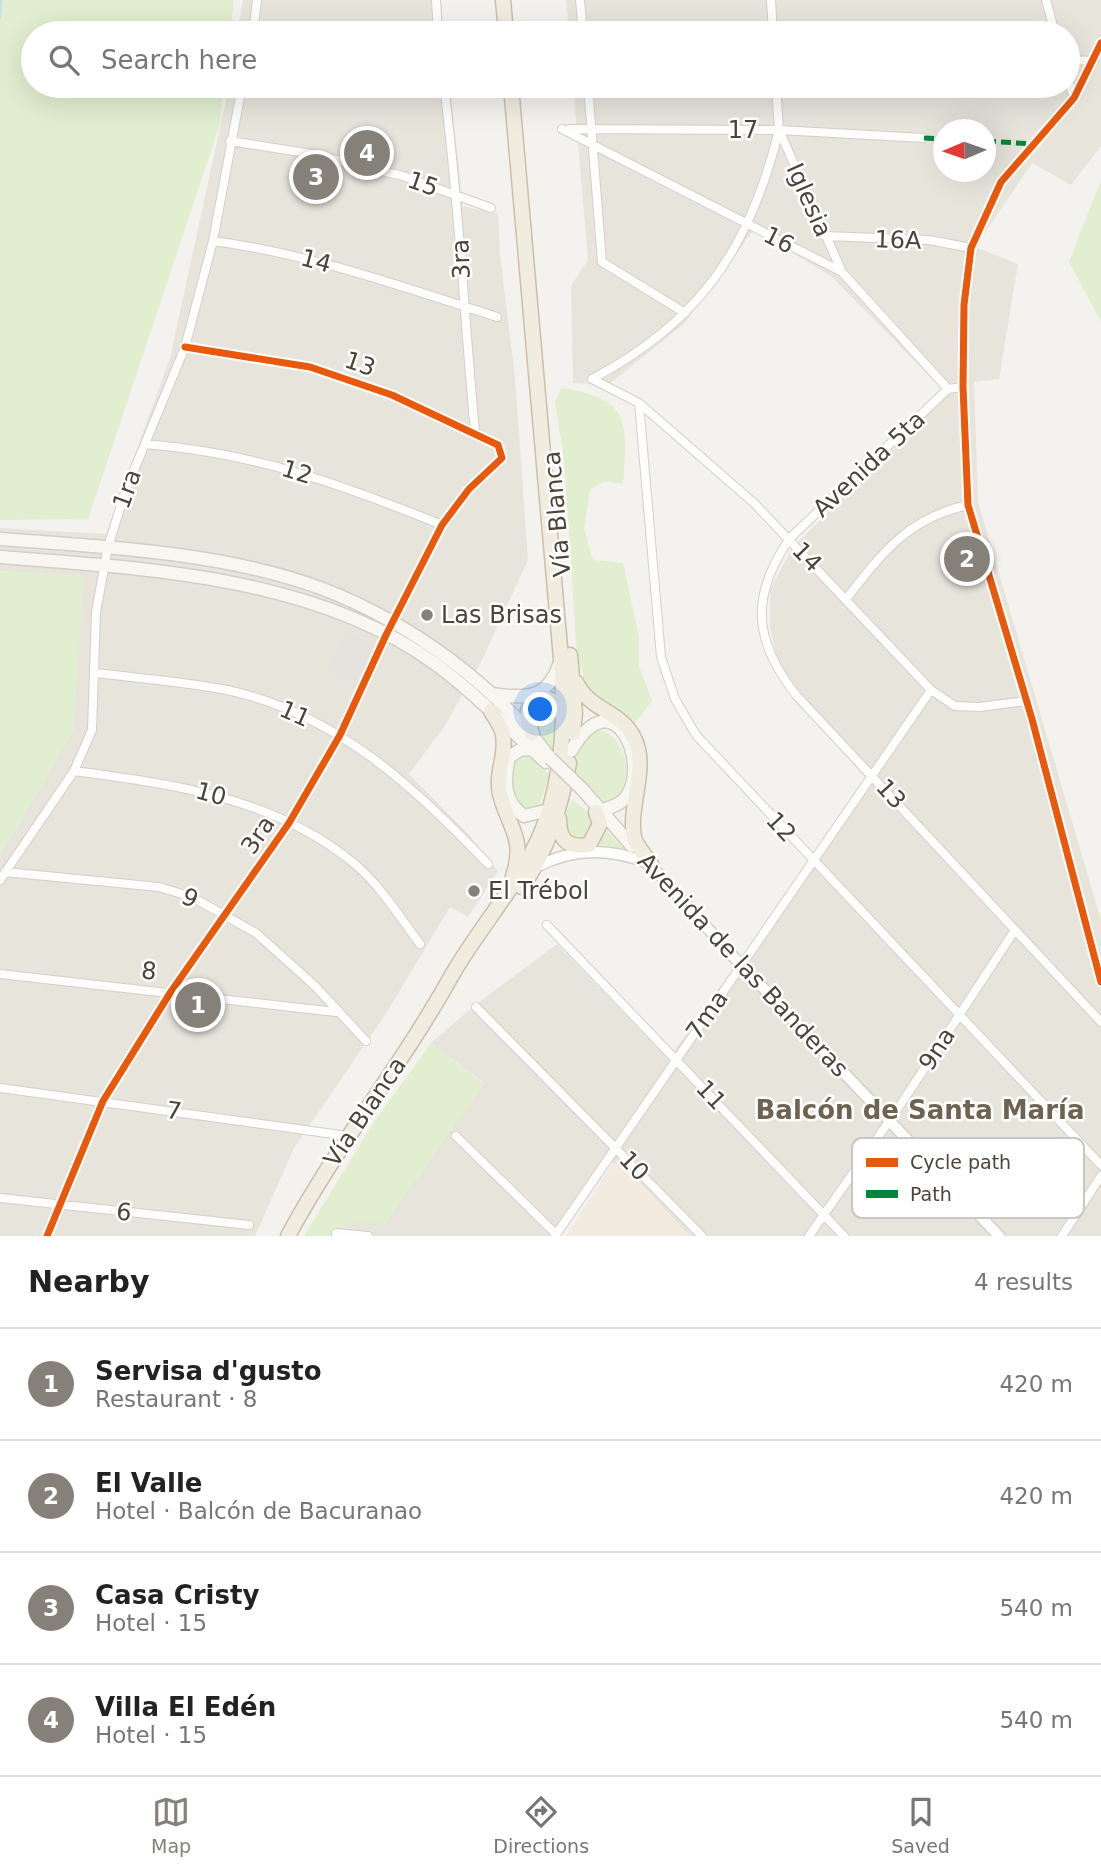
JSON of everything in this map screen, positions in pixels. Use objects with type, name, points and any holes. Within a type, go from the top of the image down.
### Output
[{"type":"highway","points":[[503,0],[505,21]]},
{"type":"highway","points":[[512,0],[514,21]]},
{"type":"highway","name":"Vía Blanca","points":[[288,1236],[348,1136],[506,897],[554,812],[565,716],[512,98]]},
{"type":"highway","name":"Vía Blanca","points":[[445,991],[458,981],[536,867],[571,751],[575,713],[520,98]]},
{"type":"highway","points":[[572,673],[583,696],[623,723],[634,737],[639,762],[633,817],[635,839],[651,864]]},
{"type":"highway","points":[[531,733],[526,718],[527,707],[534,700],[544,697],[556,702],[565,716]]},
{"type":"highway","points":[[491,710],[503,733],[503,754],[498,776],[500,794],[515,827],[518,845],[517,866],[506,897]]},
{"type":"highway","points":[[554,812],[562,839],[573,847],[589,845],[597,834],[600,824],[599,811]]},
{"type":"main road","name":"Avenida de las Banderas","points":[[0,539],[108,547],[221,562],[323,589],[389,629],[491,710],[531,749],[550,762],[632,846]]},
{"type":"main road","name":"Avenida de las Banderas","points":[[0,557],[105,565],[220,579],[317,605],[389,629],[437,650],[492,694],[531,733],[550,762]]},
{"type":"main road","points":[[492,694],[515,697],[544,690],[554,681],[561,659]]},
{"type":"main road","points":[[571,751],[584,729],[596,723],[610,723],[621,728],[629,739],[632,780],[628,796],[620,804],[599,811]]},
{"type":"main road","points":[[531,749],[520,750],[509,757],[505,777],[507,795],[515,810],[524,816],[554,812]]},
{"type":"street","points":[[254,21],[257,0]]},
{"type":"street","points":[[436,0],[437,21]]},
{"type":"street","points":[[580,0],[582,21]]},
{"type":"street","points":[[771,0],[772,21]]},
{"type":"street","points":[[1046,0],[1052,21]]},
{"type":"street","points":[[1080,87],[1101,43]]},
{"type":"street","points":[[1080,60],[1094,61]]},
{"type":"street","name":"1ra","points":[[3,876],[74,771],[92,730],[96,612],[108,547],[125,492],[185,347],[213,241],[239,98]]},
{"type":"street","name":"3ra","points":[[448,98],[475,432]]},
{"type":"street","points":[[589,98],[602,262],[685,313],[708,290],[747,223],[766,182],[779,130]]},
{"type":"street","name":"Iglesia","points":[[777,98],[779,130],[842,272]]},
{"type":"street","points":[[1074,98],[1001,182],[971,248],[964,305],[963,387],[968,505],[1076,879],[1101,982]]},
{"type":"street","name":"17","points":[[562,129],[779,130],[924,138]]},
{"type":"street","name":"16","points":[[562,129],[842,272],[948,389]]},
{"type":"street","name":"15","points":[[230,141],[312,154],[403,176],[491,208]]},
{"type":"street","name":"16A","points":[[825,236],[929,240],[971,248]]},
{"type":"street","name":"14","points":[[213,241],[309,258],[497,317]]},
{"type":"street","name":"14","points":[[685,313],[638,354],[592,379],[639,403],[754,503],[847,598],[931,690],[955,706],[979,707],[1025,701]]},
{"type":"street","name":"13","points":[[185,347],[310,367],[392,395],[498,444],[502,458]]},
{"type":"street","points":[[948,389],[963,387]]},
{"type":"street","name":"Avenida 5ta","points":[[790,538],[948,389]]},
{"type":"street","name":"12","points":[[639,403],[661,657],[675,699],[695,735],[1075,1138]]},
{"type":"street","name":"12","points":[[145,444],[204,449],[279,466],[362,492],[442,525]]},
{"type":"street","name":"3ra","points":[[47,1236],[103,1101],[170,993],[289,823],[340,735],[389,629],[442,525],[469,489],[502,458]]},
{"type":"street","points":[[847,598],[876,560],[904,531],[939,511],[968,505]]},
{"type":"street","name":"13","points":[[790,538],[770,568],[762,601],[765,637],[774,667],[796,695],[873,774],[1101,1022]]},
{"type":"street","name":"11","points":[[95,673],[226,690],[282,707],[340,735],[425,799],[488,864]]},
{"type":"street","name":"7ma","points":[[556,1235],[931,690]]},
{"type":"street","name":"10","points":[[74,771],[209,792],[289,823],[352,862],[382,893],[420,944]]},
{"type":"street","name":"Avenida de las Banderas","points":[[632,846],[905,1138]]},
{"type":"street","points":[[536,867],[553,858],[593,851],[625,854],[651,864]]},
{"type":"street","name":"9","points":[[3,876],[159,887],[192,897],[256,933],[315,986],[336,1012],[366,1041]]},
{"type":"street","name":"11","points":[[547,926],[844,1236]]},
{"type":"street","name":"9na","points":[[877,1138],[1016,930]]},
{"type":"street","name":"8","points":[[0,974],[336,1012]]},
{"type":"street","name":"10","points":[[476,1007],[702,1236]]},
{"type":"street","name":"7","points":[[0,1088],[348,1136]]},
{"type":"street","points":[[456,1136],[556,1235]]},
{"type":"street","name":"12","points":[[1084,1147],[1101,1165]]},
{"type":"street","name":"9na","points":[[809,1236],[852,1173]]},
{"type":"street","points":[[1084,1202],[1101,1176]]},
{"type":"street","name":"6","points":[[0,1198],[249,1225]]},
{"type":"street","name":"Avenida de las Banderas","points":[[982,1218],[999,1236]]},
{"type":"street","points":[[1062,1236],[1074,1218]]},
{"type":"street","points":[[335,1233],[368,1236]]},
{"type":"shaded area","points":[[243,0],[441,0],[443,21],[239,21]]},
{"type":"shaded area","points":[[566,0],[1101,0],[1101,146],[1071,185],[1032,163],[975,247],[1018,264],[999,379],[974,382],[978,502],[1101,920],[1101,1236],[686,1236],[607,1157],[556,1236],[343,1236],[347,1223],[484,1083],[431,1043],[475,1005],[557,944],[668,1059],[869,782],[818,724],[777,659],[770,626],[770,590],[792,548],[947,394],[832,277],[754,229],[684,324],[608,385],[573,383],[571,286],[588,260],[574,98],[1080,98],[1080,21],[568,21]]},
{"type":"shaded area","points":[[226,98],[451,98],[463,206],[498,214],[500,255],[515,377],[528,560],[481,662],[444,727],[409,774],[470,836],[498,871],[468,917],[450,907],[387,1012],[294,1148],[255,1236],[0,1236],[0,855],[73,731],[83,576],[0,571],[0,528],[106,534],[170,358]]},
{"type":"shaded area","points":[[346,631],[376,646],[357,686],[327,671]]},
{"type":"shaded area","points":[[613,1163],[623,1164],[690,1236],[566,1236]]},
{"type":"green space","points":[[0,0],[234,0],[231,21],[21,21],[21,98],[223,98],[220,124],[88,519],[0,520]]},
{"type":"green space","points":[[1101,180],[1101,322],[1069,262]]},
{"type":"green space","points":[[561,388],[601,399],[620,416],[624,429],[623,484],[605,481],[590,489],[584,529],[593,560],[623,563],[639,637],[639,666],[652,701],[635,723],[587,688],[577,656],[564,460],[555,401]]},
{"type":"green space","points":[[0,571],[84,576],[73,731],[0,855]]},
{"type":"green space","points":[[551,703],[558,715],[554,753],[534,729],[531,711],[536,704]]},
{"type":"green space","points":[[595,730],[607,733],[616,740],[626,763],[622,788],[615,798],[605,805],[573,774],[580,743]]},
{"type":"green space","points":[[530,756],[550,775],[537,811],[528,813],[518,808],[509,780],[514,757]]},
{"type":"green space","points":[[572,799],[592,820],[588,840],[566,839],[564,819]]},
{"type":"green space","points":[[603,827],[625,849],[597,844]]},
{"type":"green space","points":[[431,1043],[484,1084],[386,1223],[347,1223],[343,1236],[304,1236],[374,1122]]},
{"type":"waterway","points":[[0,17],[1,0]]},
{"type":"marked path","points":[[924,138],[933,138]]},
{"type":"marked path","points":[[996,142],[1033,144]]},
{"type":"cycle path","points":[[1080,86],[1101,43]]},
{"type":"cycle path","points":[[1074,98],[1001,182],[971,248],[964,305],[963,387],[968,505],[1032,719],[1101,982]]},
{"type":"cycle path","points":[[47,1236],[103,1101],[170,993],[289,823],[340,735],[386,635],[442,525],[469,489],[502,458],[498,445],[392,395],[310,367],[185,347]]},
{"type":"place","name":"Villa El Edén","points":[[367,153]]},
{"type":"place","name":"Casa Cristy","points":[[316,177]]},
{"type":"place","name":"El Valle","points":[[967,559]]},
{"type":"place","name":"Las Brisas","points":[[427,615]]},
{"type":"place","name":"El Trébol","points":[[474,891]]},
{"type":"place","name":"Servisa d'gusto","points":[[198,1005]]},
{"type":"district","name":"Balcón de Santa María","points":[[920,1110]]}]
